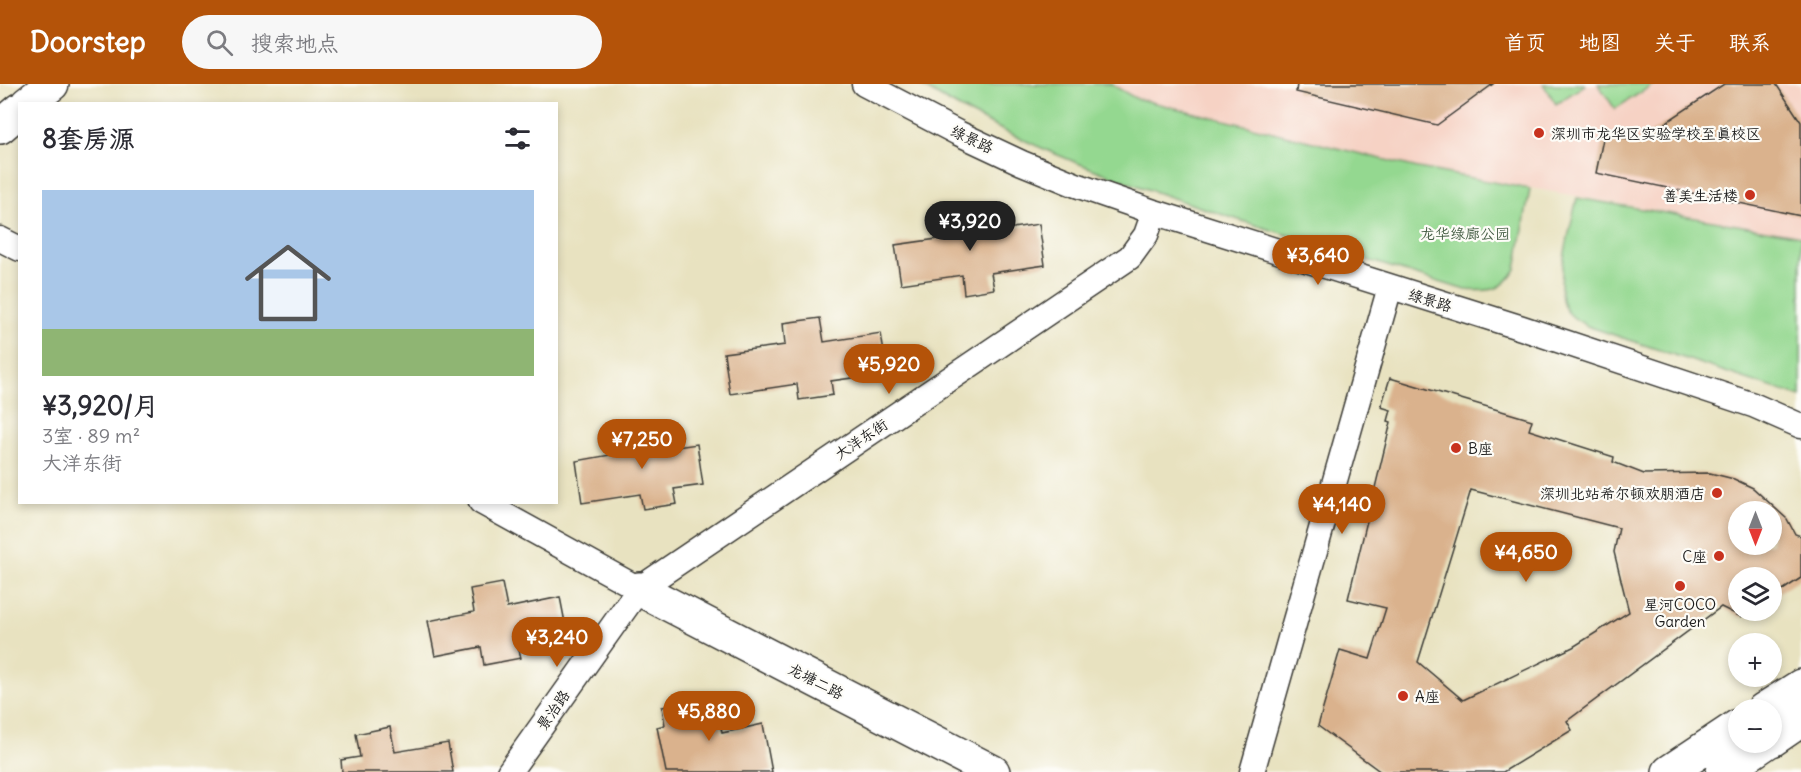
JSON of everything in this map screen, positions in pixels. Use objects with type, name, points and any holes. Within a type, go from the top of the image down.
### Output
[{"type":"street","points":[[30,102],[52,84]]},
{"type":"street","name":"绿景路","points":[[864,84],[1022,163],[1154,212],[1753,405],[1801,426]]},
{"type":"street","points":[[0,127],[18,112]]},
{"type":"street","name":"大洋东街","points":[[639,589],[1130,257],[1146,235],[1154,212]]},
{"type":"street","points":[[0,239],[18,248]]},
{"type":"street","points":[[1252,772],[1390,287]]},
{"type":"street","points":[[485,504],[639,589]]},
{"type":"street","name":"景治路","points":[[509,772],[639,589]]},
{"type":"street","name":"龙塘二路","points":[[639,589],[993,772]]},
{"type":"street","points":[[1780,699],[1801,686]]},
{"type":"street","points":[[1782,733],[1801,720]]},
{"type":"street","points":[[1669,772],[1728,733]]},
{"type":"street","points":[[1723,772],[1751,753]]},
{"type":"shaded area","name":"深圳市龙华区实验学校至真校区","points":[[1111,84],[1801,84],[1801,236],[1418,168],[1135,98]]},
{"type":"green space","name":"龙华绿廊公园","points":[[918,84],[1111,84],[1135,98],[1418,168],[1530,189],[1516,269],[1501,286],[1482,291],[1465,290],[1239,220],[1074,162],[995,126]]},
{"type":"green space","points":[[1543,84],[1584,84],[1585,85],[1556,104]]},
{"type":"green space","points":[[1598,84],[1654,84],[1615,109]]},
{"type":"green space","points":[[1577,198],[1801,236],[1801,397],[1587,326],[1572,316],[1565,308],[1561,286]]},
{"type":"building","points":[[1297,84],[1493,84],[1437,125],[1296,92]]},
{"type":"building","points":[[1724,84],[1776,84],[1801,122],[1801,216],[1596,173],[1604,134],[1638,141]]},
{"type":"building","points":[[983,206],[987,232],[1039,224],[1045,265],[991,273],[994,289],[964,294],[962,275],[901,284],[895,245],[944,238],[940,212]]},
{"type":"building","points":[[820,318],[824,342],[881,333],[887,373],[831,381],[833,395],[799,400],[797,384],[730,394],[724,353],[785,345],[783,323]]},
{"type":"building","name":"星河COCO Garden","points":[[1390,378],[1532,420],[1529,430],[1614,457],[1613,462],[1644,474],[1710,473],[1734,479],[1753,488],[1767,501],[1728,501],[1728,555],[1782,555],[1782,514],[1795,534],[1801,536],[1801,578],[1782,590],[1782,567],[1728,567],[1728,610],[1721,607],[1567,721],[1572,730],[1503,772],[1381,772],[1318,726],[1340,650],[1370,659],[1386,608],[1348,599],[1391,422],[1388,421],[1391,410],[1381,407]],"holes":[[[1471,490],[1619,528],[1614,552],[1629,612],[1573,647],[1463,700],[1418,662]]]},
{"type":"building","points":[[666,425],[670,448],[697,444],[703,485],[674,489],[677,504],[643,509],[640,494],[582,503],[576,461],[627,452],[624,431]]},
{"type":"building","points":[[502,583],[507,608],[560,597],[567,633],[517,642],[521,658],[484,665],[481,647],[435,656],[428,621],[474,612],[470,589]]},
{"type":"building","points":[[715,696],[722,733],[763,724],[772,772],[666,772],[657,727],[665,725],[662,707]]},
{"type":"building","points":[[390,727],[395,752],[448,743],[453,772],[342,772],[341,760],[360,757],[356,734]]},
{"type":"place","name":"深圳市龙华区实验学校至真校区","points":[[1539,133]]},
{"type":"place","name":"善美生活楼","points":[[1750,195]]},
{"type":"place","name":"B座","points":[[1456,448]]},
{"type":"place","name":"深圳北站希尔顿欢朋酒店","points":[[1717,493]]},
{"type":"place","name":"C座","points":[[1719,556]]},
{"type":"place","name":"星河COCO Garden","points":[[1680,586]]},
{"type":"place","name":"A座","points":[[1403,696]]}]
